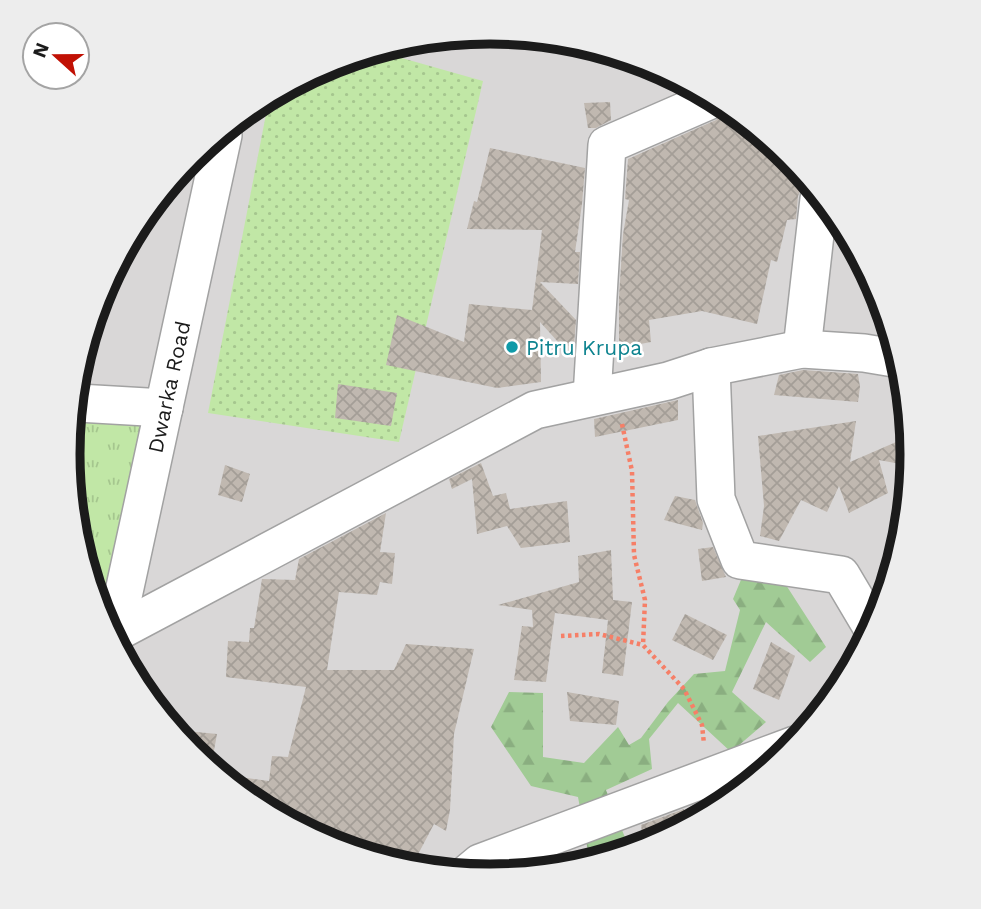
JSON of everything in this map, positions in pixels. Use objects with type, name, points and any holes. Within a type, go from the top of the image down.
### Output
[{"type":"street","points":[[599,396],[607,145],[703,103]]},
{"type":"street","name":"Dwarka Road","points":[[117,625],[221,145]]},
{"type":"street","points":[[802,349],[817,206]]},
{"type":"street","points":[[120,632],[536,410],[668,381],[711,367],[802,349],[889,357]]},
{"type":"street","points":[[711,367],[716,499],[740,560],[841,575],[867,619]]},
{"type":"street","points":[[83,403],[163,408]]},
{"type":"street","points":[[478,865],[713,790],[759,765]]},
{"type":"path","points":[[599,396],[620,419],[632,471],[634,555],[645,600],[643,645]]},
{"type":"path","points":[[561,636],[599,634],[643,645],[684,689],[702,726],[713,790]]},
{"type":"shaded area","points":[[517,45],[544,47],[597,58],[672,86],[741,129],[781,164],[816,204],[859,273],[887,348],[898,401],[898,508],[887,561],[859,636],[816,705],[781,745],[761,763],[719,796],[696,810],[623,843],[544,862],[464,864],[437,862],[384,851],[309,823],[240,780],[200,745],[182,725],[149,683],[135,660],[102,587],[83,508],[81,428],[83,401],[94,348],[122,273],[165,204],[200,164],[220,146],[262,113],[285,99],[358,66],[437,47]]},
{"type":"green space","points":[[394,56],[483,81],[399,442],[208,413],[267,110],[333,75]]},
{"type":"green space","points":[[83,403],[164,408],[117,625],[94,561],[83,508],[80,454]]},
{"type":"green space","points":[[743,575],[786,585],[826,647],[810,662],[766,622],[732,692],[766,722],[731,752],[678,703],[649,739],[652,769],[606,790],[627,842],[588,853],[578,797],[531,786],[491,727],[509,692],[543,693],[543,757],[584,763],[618,727],[629,745],[641,738],[668,702],[694,674],[725,671],[740,610],[733,599]]},
{"type":"building","points":[[610,102],[611,120],[596,128],[588,128],[584,103]]},
{"type":"building","points":[[722,115],[741,129],[781,164],[802,187],[798,196],[796,219],[787,220],[777,262],[771,260],[757,324],[702,311],[649,320],[651,342],[619,348],[623,234],[629,200],[625,199],[628,159],[716,120]]},
{"type":"building","points":[[490,148],[585,168],[575,252],[580,252],[578,284],[540,282],[576,320],[574,345],[568,353],[540,322],[541,382],[497,388],[386,365],[397,315],[464,342],[469,304],[532,310],[542,230],[467,229],[474,201],[477,202]]},
{"type":"building","points":[[803,370],[858,374],[858,402],[774,395],[779,375]]},
{"type":"building","points":[[338,384],[397,393],[391,426],[335,418]]},
{"type":"building","points":[[678,400],[678,420],[595,437],[594,419]]},
{"type":"building","points":[[856,421],[850,462],[900,440],[901,464],[879,460],[888,493],[849,513],[839,486],[827,512],[801,500],[779,541],[760,536],[764,506],[758,436]]},
{"type":"building","points":[[481,463],[493,496],[506,493],[510,509],[567,501],[570,542],[521,548],[507,526],[477,534],[472,479],[452,489],[449,479]]},
{"type":"building","points":[[225,465],[250,474],[242,502],[218,495]]},
{"type":"building","points":[[675,496],[695,500],[703,523],[702,530],[664,520]]},
{"type":"building","points":[[386,513],[380,552],[395,553],[392,584],[380,582],[377,595],[339,592],[327,670],[394,670],[406,644],[474,649],[454,734],[450,810],[446,831],[434,824],[416,858],[384,851],[333,834],[285,810],[236,777],[269,781],[272,756],[288,757],[306,687],[226,677],[228,641],[249,642],[262,579],[295,580],[299,559]]},
{"type":"building","points":[[713,547],[726,577],[702,581],[698,549]]},
{"type":"building","points":[[611,550],[613,600],[632,602],[623,676],[602,673],[608,620],[555,613],[546,682],[514,680],[522,626],[533,627],[532,610],[498,605],[579,582],[578,556]]},
{"type":"building","points":[[685,614],[727,635],[713,660],[672,640]]},
{"type":"building","points":[[771,642],[795,656],[779,700],[753,689]]},
{"type":"building","points":[[567,692],[619,701],[616,725],[570,721]]},
{"type":"building","points":[[188,731],[217,734],[213,757]]},
{"type":"building","points":[[684,809],[686,816],[642,836],[641,825]]},
{"type":"place","name":"Pitru Krupa","points":[[512,347]]}]
